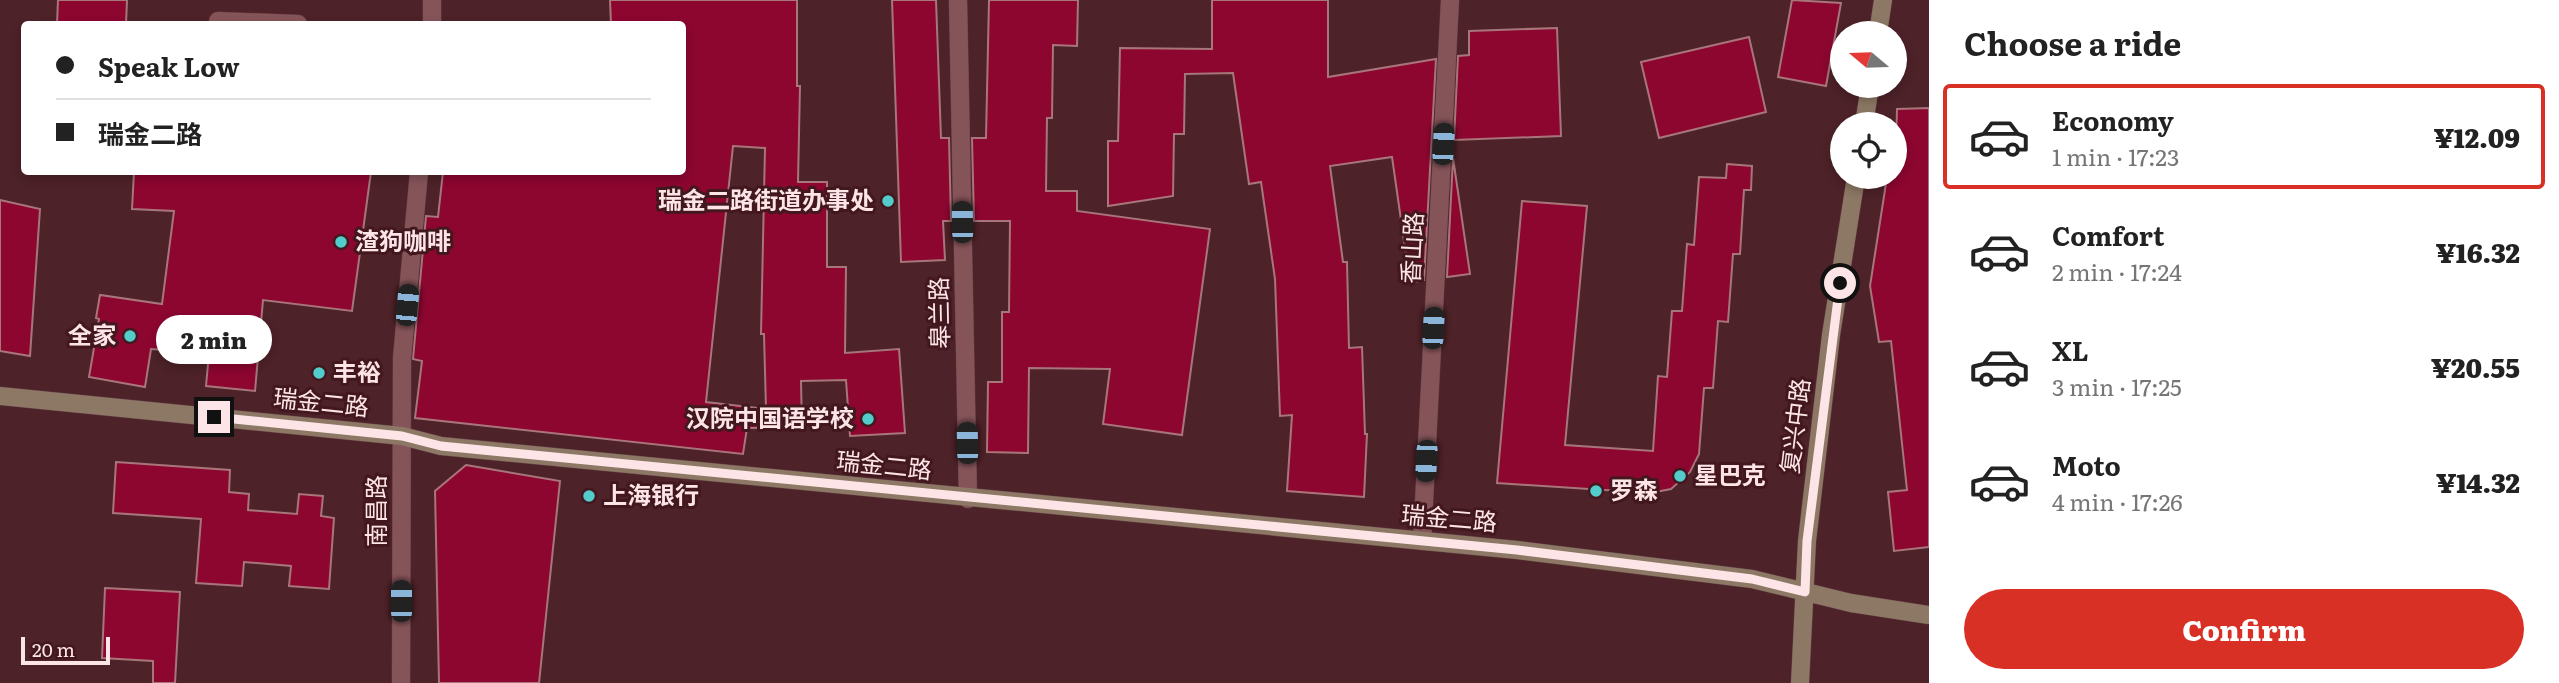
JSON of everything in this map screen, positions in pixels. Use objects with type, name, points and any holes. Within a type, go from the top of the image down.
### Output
[{"type":"main road","points":[[1880,21],[1884,0]]},
{"type":"main road","name":"复兴中路","points":[[1800,683],[1807,541],[1830,349],[1854,189]]},
{"type":"main road","name":"瑞金二路","points":[[0,396],[402,436],[441,446],[1517,550],[1752,579],[1851,603],[1929,615]]},
{"type":"street","points":[[432,0],[432,21]]},
{"type":"street","name":"皋兰路","points":[[958,0],[968,499]]},
{"type":"street","name":"香山路","points":[[1422,541],[1450,0]]},
{"type":"street","name":"南昌路","points":[[401,683],[402,358],[419,175]]},
{"type":"building","points":[[58,0],[127,0],[126,21],[57,21]]},
{"type":"building","points":[[610,0],[797,0],[797,86],[800,86],[798,182],[827,182],[827,267],[846,267],[845,353],[899,349],[905,433],[850,436],[846,380],[801,381],[802,427],[747,428],[743,454],[415,418],[422,361],[413,359],[426,216],[438,217],[443,175],[686,175],[686,21],[611,21]],"holes":[[[733,146],[765,148],[761,334],[764,334],[766,409],[706,402]]]},
{"type":"building","points":[[892,0],[936,0],[941,138],[949,138],[951,221],[943,221],[945,260],[901,262]]},
{"type":"building","points":[[989,0],[1078,0],[1077,46],[1053,45],[1052,118],[1047,118],[1046,191],[1077,191],[1077,211],[1210,229],[1182,435],[1103,424],[1110,369],[1029,368],[1028,453],[987,452],[988,382],[1002,382],[1002,312],[1009,312],[1010,221],[974,221],[972,138],[986,138]]},
{"type":"building","points":[[1212,0],[1328,0],[1328,77],[1436,59],[1424,280],[1410,283],[1392,157],[1330,166],[1343,262],[1347,262],[1349,348],[1362,347],[1367,434],[1364,497],[1287,491],[1292,415],[1280,416],[1275,279],[1261,182],[1249,184],[1233,73],[1185,74],[1184,134],[1174,134],[1173,196],[1108,206],[1108,141],[1118,141],[1120,48],[1212,49]]},
{"type":"building","points":[[1792,0],[1841,3],[1838,21],[1830,21],[1830,64],[1826,86],[1778,77]]},
{"type":"building","points":[[1557,28],[1561,136],[1454,140],[1458,56],[1469,55],[1469,31]]},
{"type":"building","points":[[1749,37],[1766,112],[1659,138],[1641,62]]},
{"type":"building","points":[[1929,108],[1929,547],[1894,551],[1888,492],[1907,490],[1891,341],[1879,342],[1870,286],[1885,189],[1907,189],[1907,112],[1897,112],[1897,109]]},
{"type":"building","points":[[1453,158],[1470,274],[1447,277]]},
{"type":"building","points":[[1727,164],[1752,166],[1751,190],[1744,190],[1740,254],[1733,254],[1728,322],[1718,321],[1713,388],[1704,388],[1699,454],[1690,472],[1671,489],[1650,493],[1497,483],[1522,201],[1587,206],[1565,445],[1653,451],[1658,376],[1667,377],[1672,311],[1682,311],[1687,244],[1694,245],[1699,177],[1726,178]]},
{"type":"building","points":[[134,175],[371,175],[352,311],[263,300],[255,391],[206,386],[209,353],[151,349],[145,387],[89,377],[99,319],[96,318],[100,295],[162,304],[174,211],[132,209]]},
{"type":"building","points":[[0,200],[40,209],[30,356],[0,351]]},
{"type":"building","points":[[116,462],[230,470],[229,492],[249,494],[248,510],[297,514],[299,494],[323,496],[321,516],[334,518],[329,589],[289,586],[291,566],[244,562],[242,586],[196,583],[201,519],[113,513]]},
{"type":"building","points":[[466,465],[560,481],[539,683],[439,683],[435,491]]},
{"type":"building","points":[[105,588],[180,592],[175,683],[153,683],[153,661],[102,658]]},
{"type":"place","name":"瑞金二路街道办事处","points":[[888,201]]},
{"type":"place","name":"渣狗咖啡","points":[[341,242]]},
{"type":"place","name":"全家","points":[[130,336]]},
{"type":"place","name":"丰裕","points":[[319,373]]},
{"type":"place","name":"汉院中国语学校","points":[[868,419]]},
{"type":"place","name":"星巴克","points":[[1680,476]]},
{"type":"place","name":"罗森","points":[[1596,491]]},
{"type":"place","name":"上海银行","points":[[589,496]]},
{"type":"route","points":[[214,417],[402,436],[441,446],[1517,550],[1752,579],[1805,592],[1807,541],[1831,335],[1840,283]]}]
